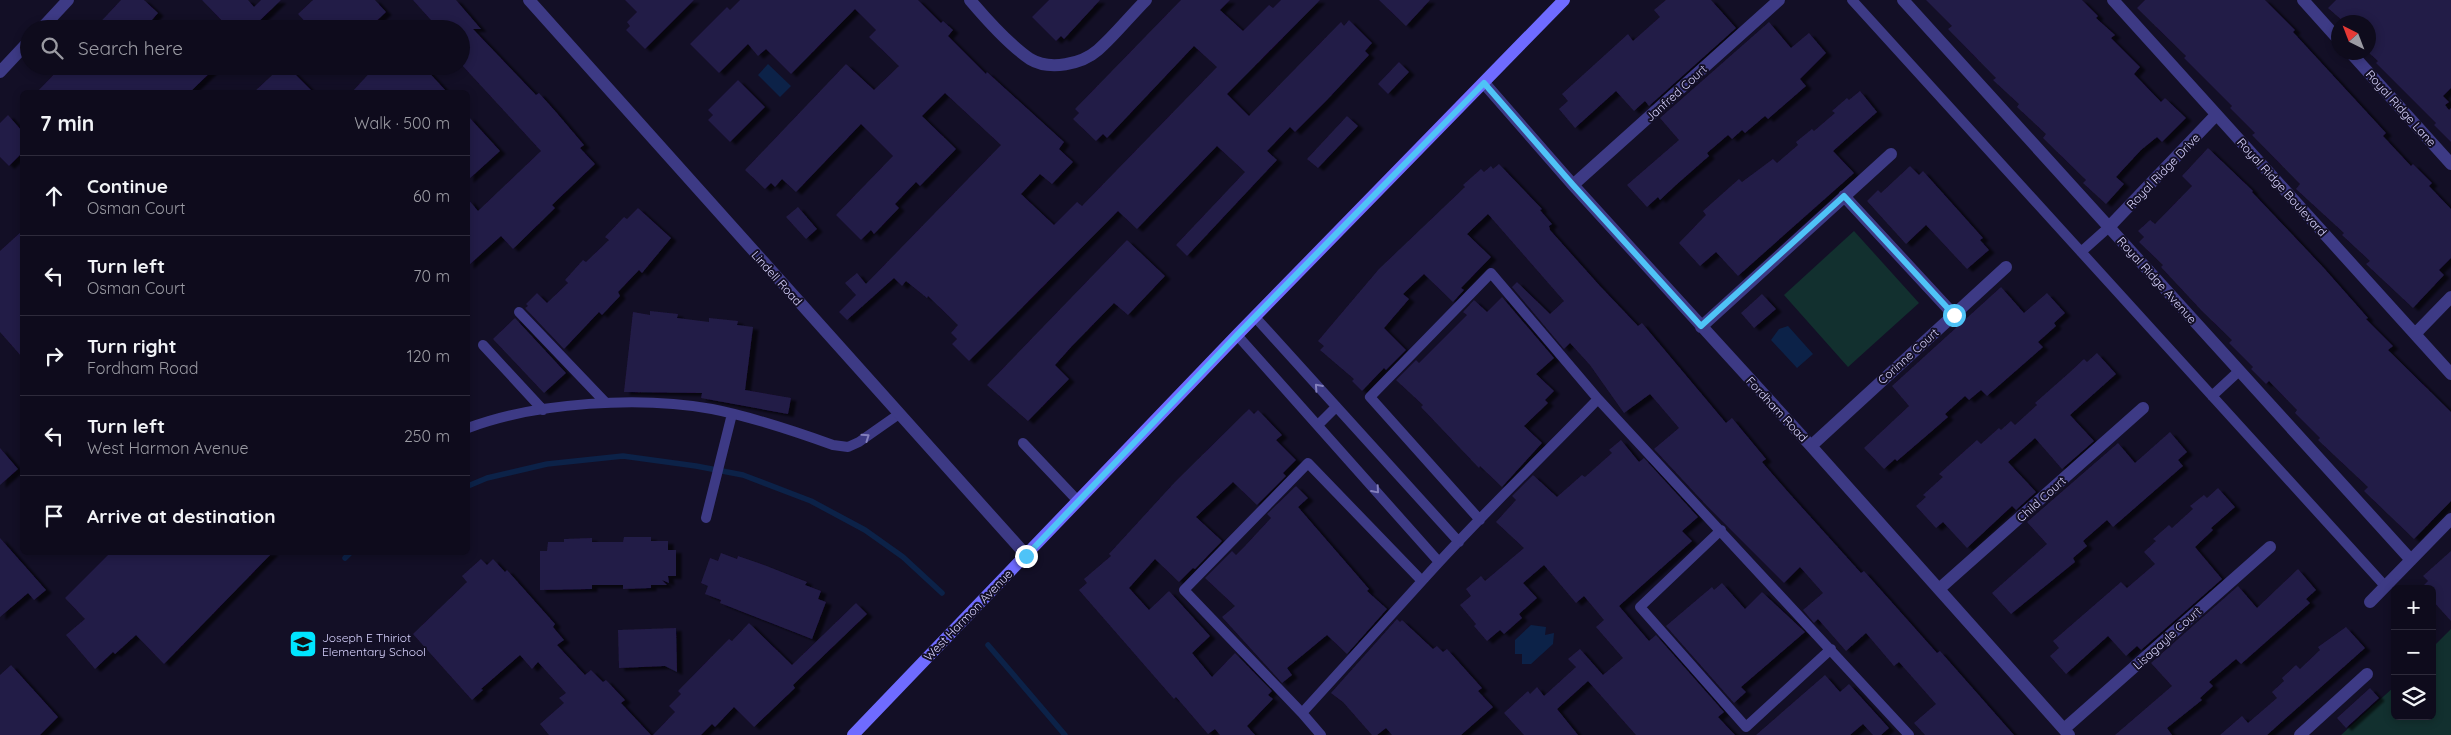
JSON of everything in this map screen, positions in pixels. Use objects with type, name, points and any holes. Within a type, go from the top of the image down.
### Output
[{"type":"main road","name":"West Harmon Avenue","points":[[854,735],[1254,317],[1564,0]]},
{"type":"street","points":[[49,20],[68,0]]},
{"type":"street","name":"Lindell Road","points":[[529,0],[1026,556]]},
{"type":"street","points":[[970,0],[991,23],[1031,60],[1056,65],[1078,62],[1097,51],[1146,0]]},
{"type":"street","name":"Janfred Court","points":[[1573,185],[1778,0]]},
{"type":"street","name":"Royal Ridge Avenue","points":[[1903,0],[2410,560]]},
{"type":"street","name":"Royal Ridge Boulevard","points":[[2113,0],[2451,374]]},
{"type":"street","points":[[2303,0],[2331,32]]},
{"type":"street","points":[[0,72],[20,51]]},
{"type":"street","name":"Royal Ridge Lane","points":[[2357,60],[2451,164]]},
{"type":"street","name":"Fordham Road","points":[[1484,83],[1573,185],[1811,446],[2067,732]]},
{"type":"street","name":"Royal Ridge Drive","points":[[2109,227],[2216,115]]},
{"type":"street","points":[[1701,326],[1891,154]]},
{"type":"street","points":[[1844,196],[1954,315]]},
{"type":"street","name":"Corinne Court","points":[[1811,446],[2006,267]]},
{"type":"street","points":[[2415,334],[2451,297]]},
{"type":"street","name":"Child Court","points":[[1939,589],[2143,408]]},
{"type":"street","points":[[2370,602],[2451,519]]},
{"type":"street","name":"Lisagayle Court","points":[[2067,732],[2270,547]]},
{"type":"street","points":[[2300,735],[2367,674]]},
{"type":"lane","points":[[1852,0],[2385,586]]},
{"type":"lane","points":[[2081,252],[2109,227]]},
{"type":"lane","points":[[1480,520],[1370,397],[1491,273],[1598,399],[1909,735]]},
{"type":"lane","points":[[518,312],[605,402]]},
{"type":"lane","points":[[1254,317],[1459,542]]},
{"type":"lane","points":[[1237,335],[1439,562]]},
{"type":"lane","points":[[483,346],[543,410]]},
{"type":"lane","points":[[2212,396],[2239,371]]},
{"type":"lane","points":[[1302,714],[1439,562],[1598,399]]},
{"type":"lane","points":[[470,427],[528,412],[605,402],[665,404],[732,414],[830,444],[848,447],[859,442],[898,414]]},
{"type":"lane","points":[[1318,425],[1336,407]]},
{"type":"lane","points":[[706,518],[732,414]]},
{"type":"lane","points":[[1023,443],[1078,501]]},
{"type":"lane","points":[[1321,735],[1184,590],[1308,462],[1422,581]]},
{"type":"lane","points":[[1721,530],[1640,607],[1746,727],[1831,649]]},
{"type":"green space","points":[[1854,231],[1919,303],[1848,367],[1784,295]]},
{"type":"green space","points":[[2451,629],[2451,735],[2341,735],[2391,690],[2391,720],[2436,720],[2436,644]]},
{"type":"water","points":[[768,64],[791,86],[780,97],[758,75]]},
{"type":"water","points":[[1788,326],[1813,354],[1797,368],[1771,340],[1779,329]]},
{"type":"water","points":[[1531,625],[1546,627],[1545,635],[1554,633],[1553,644],[1531,664],[1522,664],[1522,654],[1515,654],[1515,640]]},
{"type":"building","points":[[121,0],[144,0],[158,13],[152,20],[102,20]]},
{"type":"building","points":[[202,0],[248,0],[254,7],[261,0],[281,0],[260,20],[221,20]]},
{"type":"building","points":[[313,0],[375,0],[386,12],[378,20],[304,20],[298,14]]},
{"type":"building","points":[[413,0],[456,0],[481,29],[473,29],[536,95],[539,93],[584,145],[580,148],[595,164],[552,205],[555,208],[513,249],[501,236],[470,264],[470,201],[478,211],[541,151],[470,74],[470,20],[431,20]]},
{"type":"building","points":[[625,0],[694,0],[645,49],[626,30],[630,26],[627,22],[637,12]]},
{"type":"building","points":[[740,0],[918,0],[941,23],[943,21],[953,30],[948,36],[986,74],[987,72],[1064,142],[1059,149],[1073,162],[1052,184],[1040,174],[1021,194],[1054,225],[1077,202],[1082,206],[1217,67],[1194,46],[1107,138],[1103,134],[1096,141],[1073,119],[1079,113],[1075,109],[1181,0],[1230,0],[1220,10],[1243,31],[1269,5],[1273,8],[1281,0],[1320,0],[1227,94],[1249,116],[1341,22],[1344,26],[1349,20],[1372,43],[1365,51],[1369,55],[1326,101],[1295,132],[1290,127],[1267,151],[1277,160],[1187,256],[1176,245],[1245,172],[1217,146],[1137,229],[1118,211],[969,361],[952,344],[957,339],[951,333],[958,325],[928,296],[927,298],[906,281],[902,286],[894,278],[847,320],[839,312],[856,295],[845,283],[857,273],[866,284],[1001,145],[945,93],[922,116],[956,149],[920,186],[916,182],[895,204],[899,208],[874,234],[871,230],[861,240],[836,215],[893,156],[861,124],[796,192],[782,179],[775,187],[771,183],[765,189],[745,170],[846,64],[874,90],[899,66],[869,37],[876,30],[855,9],[791,74],[766,49],[758,56],[748,44],[719,73],[690,44],[727,7],[730,10]]},
{"type":"building","points":[[1049,0],[1100,0],[1064,39],[1061,36],[1056,41],[1032,17]]},
{"type":"building","points":[[1379,0],[1430,0],[1406,26]]},
{"type":"building","points":[[1666,0],[1711,0],[1736,28],[1649,106],[1645,101],[1634,111],[1616,91],[1575,128],[1559,109],[1568,101],[1562,94],[1628,34],[1633,41],[1660,17],[1654,10]]},
{"type":"building","points":[[1926,0],[2082,0],[2098,16],[2096,18],[2115,35],[2111,38],[2140,67],[2134,74],[2161,102],[2165,98],[2186,118],[2162,142],[2157,137],[2141,150],[2116,177],[2124,184],[2106,204],[2083,183],[2086,180],[2043,138],[2046,134],[2017,107],[2019,104],[1993,80],[1996,78],[1948,29],[1952,26]]},
{"type":"building","points":[[2145,0],[2265,0],[2295,30],[2293,32],[2386,133],[2383,136],[2411,166],[2413,164],[2432,183],[2429,186],[2451,209],[2451,258],[2439,270],[2444,275],[2413,308],[2366,264],[2370,261],[2342,235],[2344,233],[2296,189],[2300,184],[2252,135],[2255,133],[2230,108],[2232,106],[2184,58],[2186,56],[2137,8]]},
{"type":"building","points":[[2336,0],[2451,0],[2451,88],[2443,96],[2449,102],[2445,105],[2449,110],[2451,108],[2451,142],[2434,125],[2436,123],[2376,63],[2378,61],[2376,59],[2376,15],[2336,15],[2328,8]]},
{"type":"building","points":[[1769,22],[1791,48],[1809,33],[1826,53],[1800,79],[1806,86],[1768,119],[1765,116],[1745,133],[1742,130],[1732,139],[1728,135],[1707,153],[1709,156],[1660,200],[1658,197],[1647,207],[1627,185],[1679,140],[1660,118]]},
{"type":"building","points":[[1399,62],[1409,72],[1388,94],[1378,84]]},
{"type":"building","points":[[53,75],[208,75],[192,90],[39,90]]},
{"type":"building","points":[[272,75],[296,75],[311,90],[256,90]]},
{"type":"building","points":[[368,75],[431,75],[445,90],[354,90]]},
{"type":"building","points":[[738,80],[765,107],[730,142],[708,120],[713,115],[708,110]]},
{"type":"building","points":[[1860,91],[1877,112],[1833,151],[1854,173],[1738,276],[1716,252],[1700,266],[1679,243],[1706,215],[1703,211],[1739,179],[1742,182],[1773,159],[1777,163],[1798,145],[1796,142],[1812,129],[1814,131],[1835,113],[1832,111],[1847,98],[1849,100]]},
{"type":"building","points":[[8,115],[20,129],[20,155],[9,166],[0,157],[0,123]]},
{"type":"building","points":[[1347,116],[1358,126],[1318,168],[1307,159]]},
{"type":"building","points":[[470,118],[500,151],[470,178]]},
{"type":"building","points":[[2208,148],[2253,191],[2323,267],[2368,318],[2366,319],[2393,346],[2388,350],[2451,412],[2451,501],[2414,539],[2364,491],[2368,487],[2318,440],[2320,438],[2295,413],[2297,410],[2269,381],[2266,384],[2251,369],[2253,367],[2229,343],[2232,340],[2202,311],[2161,267],[2163,265],[2139,242],[2144,237],[2138,231],[2150,220],[2155,224],[2192,186],[2182,176]]},
{"type":"building","points":[[1499,164],[1542,209],[1540,210],[1552,224],[1549,226],[1550,230],[1600,286],[1638,326],[1642,323],[1726,423],[1732,418],[1766,459],[1762,462],[1789,493],[1861,573],[1864,571],[1937,653],[1940,651],[2014,735],[1925,735],[1914,723],[1936,704],[1899,662],[1894,666],[1866,633],[1846,651],[1818,619],[1814,623],[1803,610],[1823,593],[1800,567],[1784,583],[1708,507],[1654,449],[1679,428],[1650,394],[1624,413],[1590,365],[1570,343],[1564,349],[1512,287],[1517,282],[1550,314],[1564,301],[1488,214],[1467,234],[1491,257],[1461,288],[1464,290],[1453,302],[1424,274],[1403,294],[1409,299],[1384,328],[1406,350],[1386,370],[1384,368],[1362,391],[1352,381],[1354,379],[1320,350],[1324,346],[1318,341],[1379,269],[1465,187],[1463,185],[1481,169],[1484,172],[1491,166],[1493,169]]},
{"type":"building","points":[[1910,166],[1919,175],[1923,171],[1983,238],[1980,240],[1989,250],[1967,269],[1926,225],[1906,244],[1867,201],[1878,190],[1881,193]]},
{"type":"building","points":[[798,207],[817,229],[806,239],[786,217]]},
{"type":"building","points":[[638,208],[671,238],[642,273],[639,270],[618,292],[620,296],[602,315],[599,312],[564,349],[525,308],[528,306],[526,304],[537,293],[547,303],[568,283],[565,280],[583,260],[586,262],[609,240],[605,237],[624,217],[627,219]]},
{"type":"building","points":[[20,233],[20,355],[0,332],[0,251]]},
{"type":"building","points":[[1127,240],[1165,276],[1128,315],[1114,303],[1072,346],[1055,365],[1069,379],[1028,421],[987,385]]},
{"type":"building","points":[[2001,287],[2024,313],[2047,293],[2065,313],[2054,323],[2056,326],[2038,342],[2043,347],[1987,396],[1981,390],[1969,400],[1965,396],[1945,414],[1948,417],[1897,461],[1895,459],[1884,469],[1864,448],[1909,406],[1892,386]]},
{"type":"building","points":[[1762,294],[1776,309],[1754,328],[1741,313]]},
{"type":"building","points":[[1502,297],[1554,358],[1536,374],[1554,391],[1545,400],[1548,403],[1524,426],[1542,443],[1502,487],[1480,466],[1479,468],[1421,407],[1423,405],[1396,380],[1416,360],[1419,363],[1467,315],[1463,312],[1474,300],[1487,312]]},
{"type":"building","points":[[650,311],[678,314],[677,318],[709,322],[709,318],[738,321],[737,325],[753,327],[745,390],[791,398],[788,414],[701,398],[702,393],[624,392],[633,312],[650,315]]},
{"type":"building","points":[[515,318],[566,373],[544,393],[493,339]]},
{"type":"building","points":[[2097,353],[2116,374],[2070,415],[2094,441],[2062,469],[2035,438],[2008,462],[2036,492],[2016,510],[2012,506],[1967,548],[1943,522],[1936,528],[1916,506],[1926,497],[1923,495],[1943,477],[1939,474],[1977,440],[1981,444],[1999,428],[2001,430],[2011,421],[2015,425],[2037,405],[2035,403],[2084,359],[2087,362]]},
{"type":"building","points":[[1249,409],[1254,414],[1258,410],[1282,435],[1276,440],[1296,460],[1283,473],[1286,476],[1257,505],[1233,482],[1196,517],[1222,541],[1195,569],[1193,568],[1179,582],[1155,559],[1129,588],[1149,610],[1169,591],[1210,636],[1192,653],[1212,677],[1235,653],[1272,691],[1268,695],[1273,699],[1247,726],[1255,735],[1220,735],[1215,729],[1208,734],[1176,697],[1174,699],[1079,590],[1087,583],[1084,579],[1111,556],[1109,554],[1175,482]]},
{"type":"building","points":[[2170,432],[2187,452],[2178,460],[2183,466],[2113,527],[2107,520],[2083,541],[2087,546],[2073,558],[2075,562],[2011,614],[1992,593],[2047,544],[2027,522],[2118,443],[2135,463]]},
{"type":"building","points":[[1621,440],[1639,462],[1644,458],[1698,517],[1682,531],[1692,541],[1619,606],[1649,641],[1656,635],[1724,712],[1718,717],[1735,735],[1636,735],[1588,681],[1557,709],[1578,735],[1524,735],[1504,713],[1528,691],[1530,694],[1537,687],[1544,696],[1576,667],[1568,659],[1580,649],[1603,675],[1623,658],[1596,627],[1604,620],[1584,596],[1576,603],[1544,565],[1523,583],[1537,598],[1519,614],[1522,618],[1504,634],[1500,630],[1487,641],[1460,605],[1471,596],[1466,589],[1481,576],[1485,581],[1524,548],[1496,522],[1516,500],[1512,496],[1533,475],[1557,497],[1582,475],[1585,477],[1612,453],[1609,450]]},
{"type":"building","points":[[0,448],[18,469],[0,485]]},
{"type":"building","points":[[1296,486],[1308,498],[1298,507],[1369,589],[1367,591],[1387,609],[1347,654],[1327,635],[1287,668],[1292,675],[1282,683],[1222,617],[1235,606],[1205,578],[1232,551],[1236,555],[1245,546],[1271,518],[1267,514]]},
{"type":"building","points":[[2218,488],[2235,507],[2211,528],[2213,530],[2195,547],[2222,579],[2141,650],[2137,646],[2126,656],[2108,636],[2066,674],[2050,656],[2059,648],[2053,641],[2121,582],[2127,588],[2155,564],[2144,552],[2156,541],[2153,539],[2169,525],[2172,528],[2193,509],[2190,506],[2204,495],[2207,498]]},
{"type":"building","points":[[624,537],[651,537],[651,541],[668,541],[668,550],[676,550],[676,576],[668,576],[669,583],[662,580],[667,585],[651,585],[651,588],[623,589],[623,585],[592,585],[592,589],[540,590],[540,551],[547,551],[548,542],[564,542],[564,539],[592,538],[592,542],[623,542]]},
{"type":"building","points":[[0,538],[46,590],[34,600],[28,593],[0,617]]},
{"type":"building","points":[[2451,551],[2451,621],[2436,604],[2436,585],[2424,585],[2428,581],[2423,576]]},
{"type":"building","points":[[721,553],[737,559],[738,556],[764,565],[807,582],[805,585],[821,591],[818,599],[826,602],[812,639],[720,603],[721,600],[705,594],[708,586],[701,583],[710,558],[718,561]]},
{"type":"building","points":[[108,555],[270,555],[164,664],[136,635],[115,654],[113,652],[95,669],[66,635],[85,619],[65,598]]},
{"type":"building","points":[[481,559],[487,565],[493,559],[505,572],[507,570],[555,624],[553,627],[564,640],[557,645],[585,675],[591,670],[603,682],[606,680],[625,700],[621,703],[651,735],[549,735],[540,724],[564,703],[559,698],[566,693],[538,662],[532,669],[520,655],[481,689],[483,690],[472,700],[413,634],[467,582],[462,576]]},
{"type":"building","points":[[2298,569],[2316,590],[2306,599],[2310,603],[2241,664],[2236,659],[2209,682],[2213,686],[2200,698],[2202,700],[2167,728],[2172,735],[2115,735],[2172,686],[2151,663],[2238,586],[2257,608]]},
{"type":"building","points":[[1722,583],[1745,609],[1762,592],[1805,632],[1741,687],[1746,692],[1734,703],[1666,626],[1712,587],[1714,590]]},
{"type":"building","points":[[856,603],[867,614],[793,685],[795,688],[754,727],[734,707],[715,727],[712,724],[701,735],[653,735],[675,712],[669,706],[681,694],[678,691],[729,639],[732,641],[749,623],[792,665]]},
{"type":"building","points":[[1397,619],[1400,622],[1402,620],[1433,649],[1437,646],[1443,652],[1447,649],[1482,688],[1478,691],[1493,707],[1461,735],[1392,735],[1386,728],[1377,735],[1372,735],[1343,702],[1331,693]]},
{"type":"building","points":[[2346,627],[2365,648],[2267,735],[2220,735],[2242,716],[2248,723],[2277,698],[2272,692],[2284,681],[2282,678],[2296,665],[2300,669],[2320,650],[2318,647]]},
{"type":"building","points":[[676,628],[677,672],[665,666],[619,668],[618,630]]},
{"type":"building","points":[[11,665],[58,717],[40,735],[0,735],[0,675]]},
{"type":"building","points":[[1825,675],[1840,692],[1849,684],[1889,728],[1881,735],[1873,735],[1863,724],[1850,735],[1756,735]]},
{"type":"building","points":[[2370,688],[2379,698],[2346,728],[2337,718]]},
{"type":"waterway","points":[[470,485],[487,478],[547,464],[623,456],[696,466],[743,475],[811,501],[865,530],[903,557],[942,593]]},
{"type":"waterway","points":[[345,558],[348,555]]},
{"type":"waterway","points":[[988,645],[1065,735]]},
{"type":"place","name":"Joseph E Thiriot Elementary School","points":[[303,644]]},
{"type":"route","points":[[1026,556],[1237,335],[1484,83],[1573,185],[1701,326],[1844,196],[1954,315]]}]
